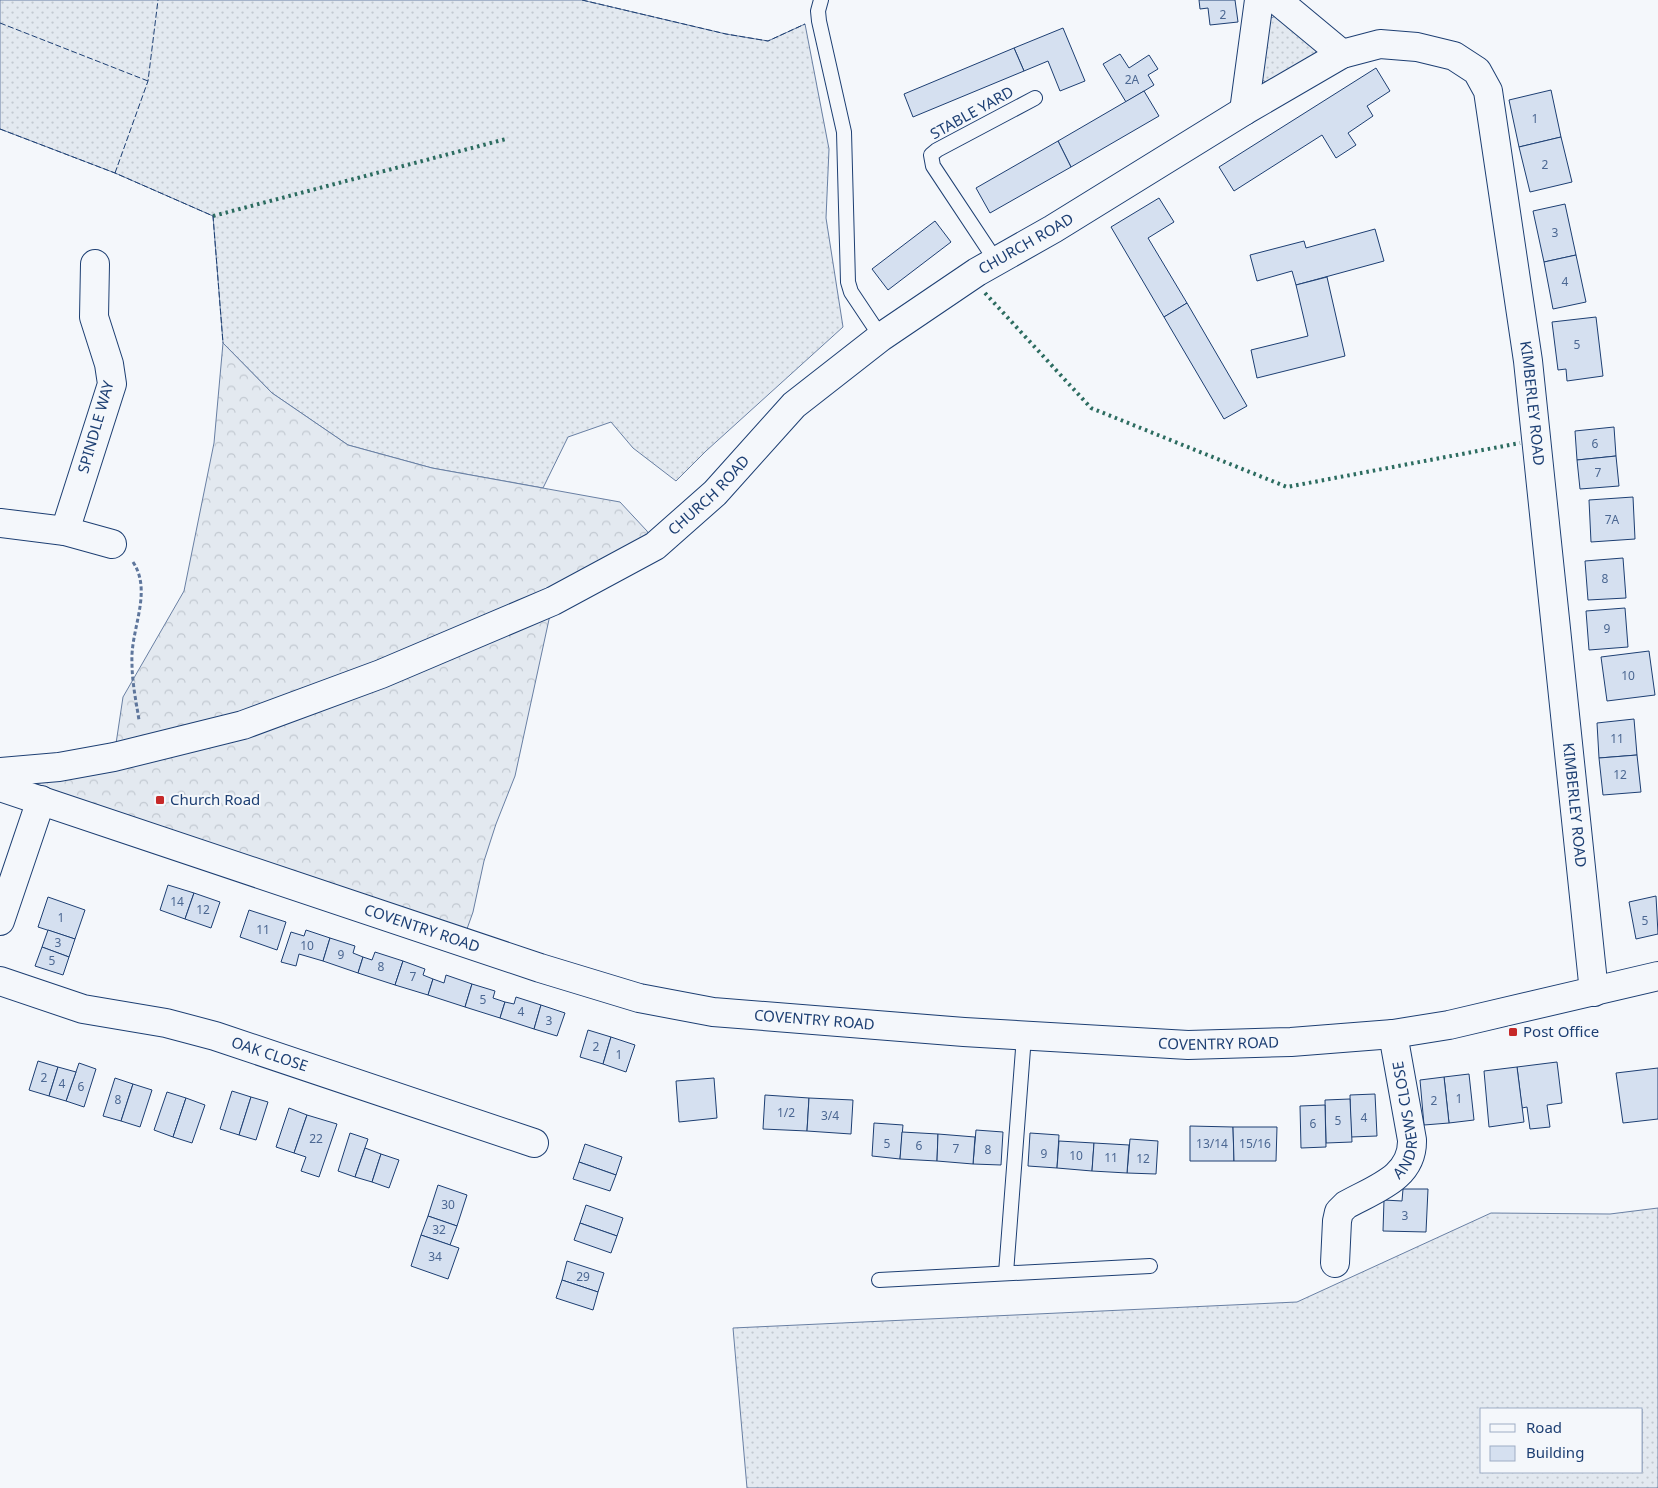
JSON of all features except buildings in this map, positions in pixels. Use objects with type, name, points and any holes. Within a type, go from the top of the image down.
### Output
[{"type":"street","points":[[1244,110],[1259,0]]},
{"type":"street","points":[[1276,0],[1342,54]]},
{"type":"street","name":"KIMBERLEY ROAD","points":[[1244,110],[1342,54],[1380,44],[1417,47],[1454,56],[1477,71],[1488,90],[1528,361],[1594,992]]},
{"type":"street","name":"CHURCH ROAD","points":[[0,772],[59,767],[142,750],[243,725],[381,674],[553,601],[655,546],[715,492],[794,405],[881,337],[996,261],[1052,229],[1244,110]]},
{"type":"street","name":"SPINDLE WAY","points":[[65,530],[112,384],[109,364],[94,317],[95,264]]},
{"type":"street","points":[[0,523],[65,530],[112,544]]},
{"type":"street","name":"COVENTRY ROAD","points":[[0,787],[462,943],[639,998],[712,1012],[1024,1036],[1188,1045],[1291,1042],[1393,1034],[1449,1025],[1658,976]]},
{"type":"street","points":[[0,921],[41,800]]},
{"type":"street","name":"OAK CLOSE","points":[[0,981],[83,1009],[166,1023],[215,1036],[534,1142]]},
{"type":"street","name":"ANDREWS CLOSE","points":[[1335,1263],[1339,1212],[1346,1205],[1396,1177],[1404,1169],[1411,1155],[1412,1140],[1393,1034]]},
{"type":"lane","points":[[821,0],[818,11],[819,21],[844,132],[848,282],[852,292],[881,337]]},
{"type":"lane","name":"STABLE YARD","points":[[996,261],[933,166],[931,155],[937,150],[1035,98]]},
{"type":"lane","points":[[1006,1273],[1024,1036]]},
{"type":"lane","points":[[879,1280],[1150,1266]]},
{"type":"path","points":[[112,544],[126,552],[137,569],[141,585],[140,608],[132,638],[132,663],[142,750]]},
{"type":"green space","points":[[0,0],[582,0],[726,34],[768,41],[805,24],[829,149],[826,218],[843,327],[706,451],[676,481],[633,448],[611,422],[568,437],[543,488],[432,468],[348,445],[272,393],[223,343],[213,216],[115,173],[0,129]]},
{"type":"green space","points":[[1276,16],[1316,50],[1316,54],[1266,82],[1262,80],[1268,19]]},
{"type":"green space","points":[[223,343],[272,393],[348,445],[432,468],[620,502],[647,531],[655,546],[553,601],[515,776],[484,861],[473,912],[462,943],[0,772],[114,757],[123,697],[184,591],[214,443]]},
{"type":"green space","points":[[1658,1208],[1658,1488],[747,1488],[733,1328],[1297,1302],[1491,1213],[1610,1214]]},
{"type":"hedge","points":[[213,216],[506,139]]},
{"type":"hedge","points":[[985,293],[1091,408],[1287,487],[1520,443]]},
{"type":"fence","points":[[115,173],[148,81],[158,0]]},
{"type":"fence","points":[[582,0],[726,34],[768,41],[805,24]]},
{"type":"fence","points":[[0,23],[148,81]]},
{"type":"fence","points":[[0,129],[115,173],[213,216],[223,343]]},
{"type":"place","name":"Church Road","points":[[160,800]]},
{"type":"place","name":"Post Office","points":[[1513,1032]]}]
